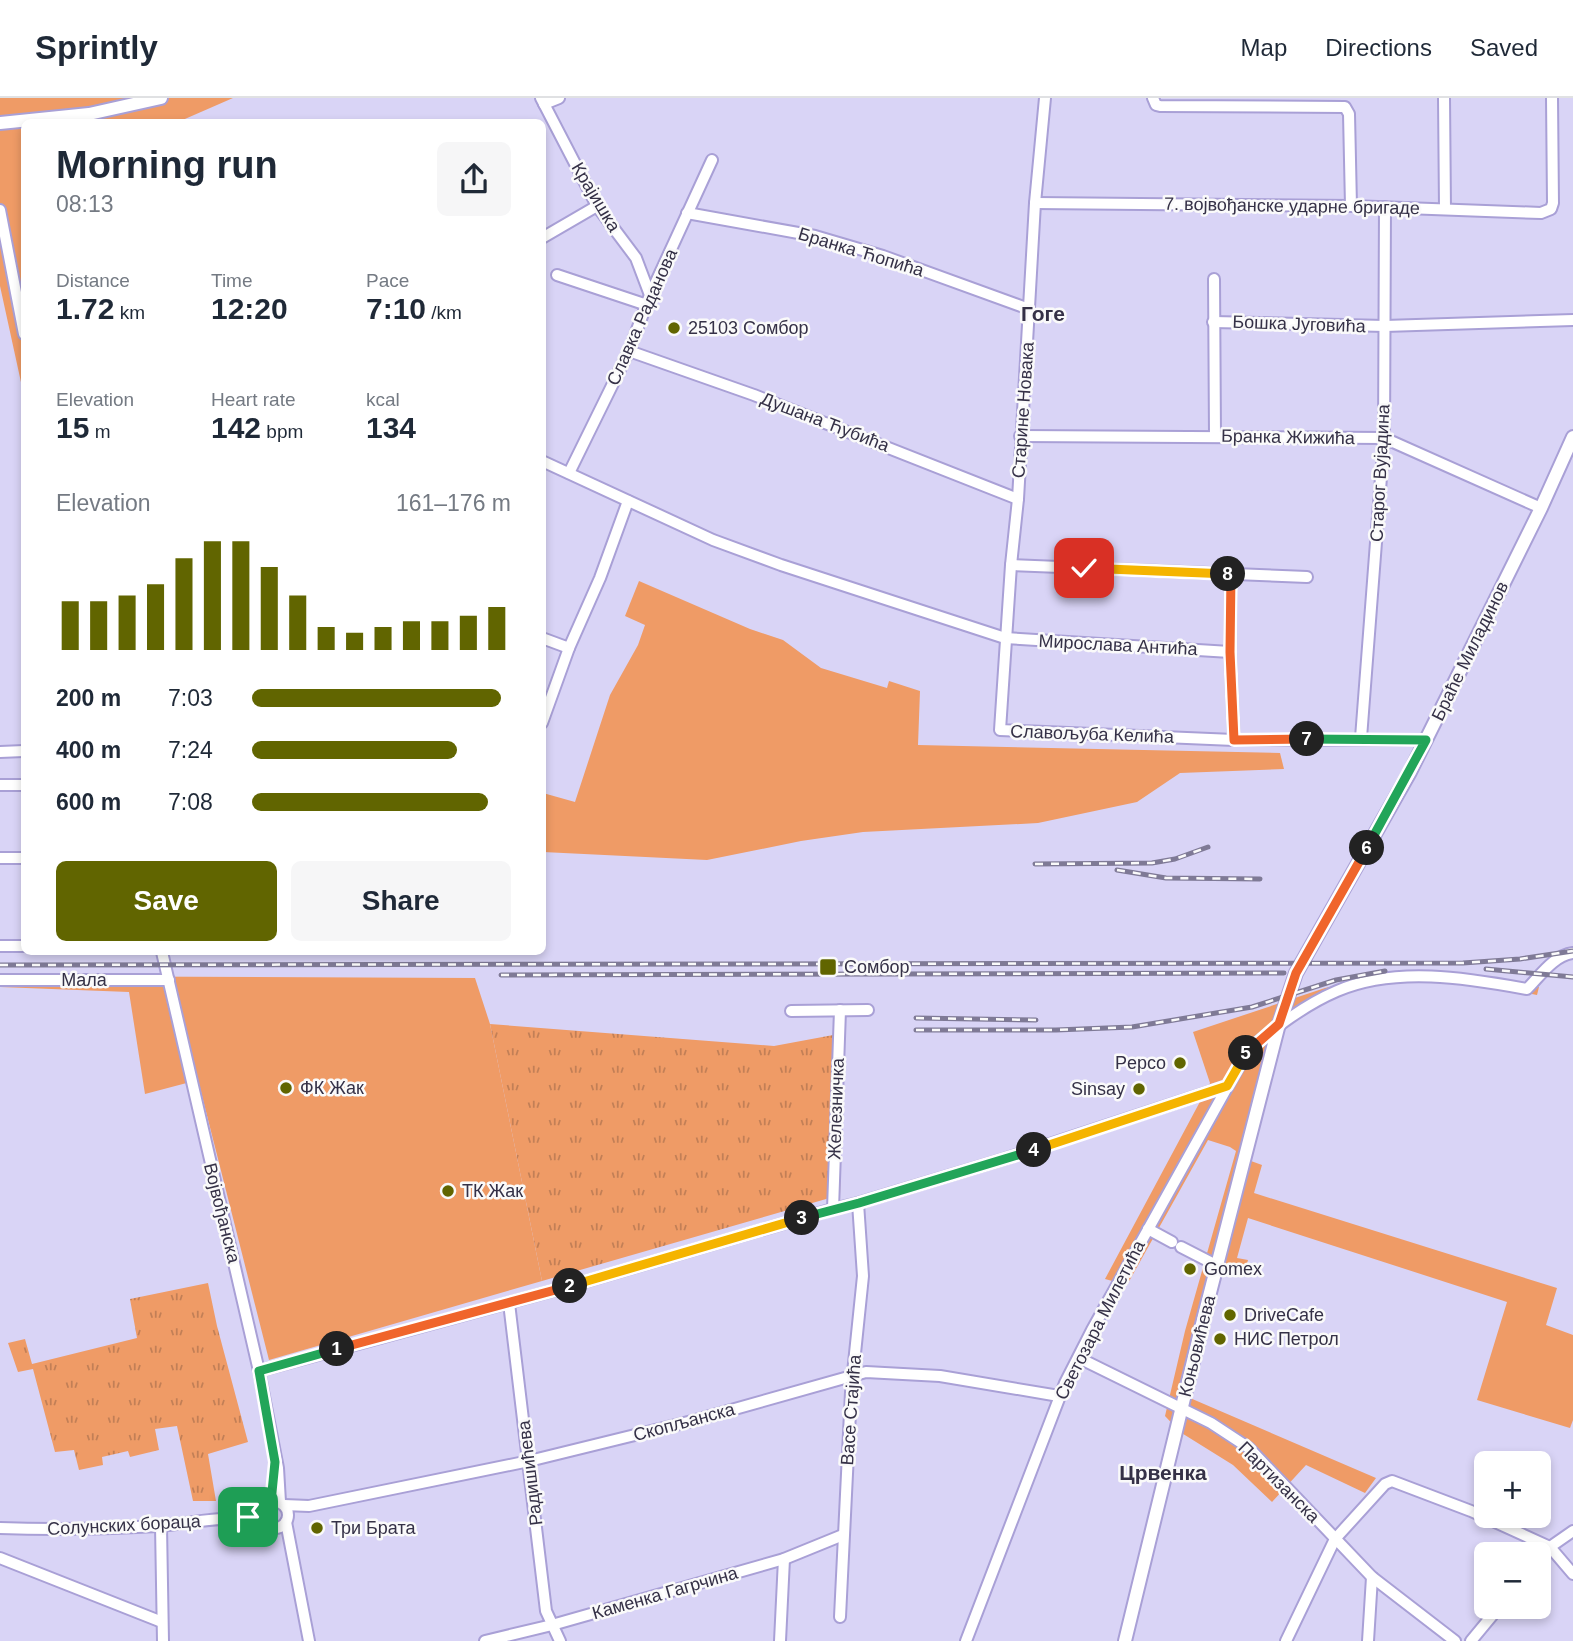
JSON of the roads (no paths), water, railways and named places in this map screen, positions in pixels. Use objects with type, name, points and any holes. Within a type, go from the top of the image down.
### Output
[{"type":"main road","points":[[36,119],[89,114],[161,98]]},
{"type":"main road","points":[[0,132],[4,122]]},
{"type":"main road","name":"Браће Миладинов","points":[[1283,1010],[1296,973],[1426,740],[1573,438]]},
{"type":"main road","name":"Коњовићева","points":[[1125,1641],[1283,1010]]},
{"type":"street","points":[[542,101],[559,98]]},
{"type":"street","name":"Старине Новака","points":[[1005,638],[1018,499],[1035,203],[1045,98]]},
{"type":"street","points":[[1153,98],[1156,105],[1160,106],[1345,107],[1349,114],[1352,206]]},
{"type":"street","points":[[1444,98],[1445,209]]},
{"type":"street","name":"7. војвођанске ударне бригаде","points":[[1035,203],[1352,206],[1535,213],[1548,211],[1553,203],[1552,98]]},
{"type":"street","name":"Крајишка","points":[[542,101],[597,206],[636,258],[648,300]]},
{"type":"street","name":"Славка Раданова","points":[[569,472],[629,351],[648,300],[712,160]]},
{"type":"street","points":[[546,236],[597,206]]},
{"type":"street","name":"Старог Вујадина","points":[[1360,738],[1384,438],[1385,208]]},
{"type":"street","points":[[0,210],[21,304]]},
{"type":"street","name":"Бранка Ћопића","points":[[688,213],[815,236],[883,256],[1029,309]]},
{"type":"street","points":[[557,275],[648,300]]},
{"type":"street","points":[[1214,279],[1215,436]]},
{"type":"street","name":"Бошка Југовића","points":[[1213,321],[1385,326],[1573,320]]},
{"type":"street","name":"Душана Ћубића","points":[[629,351],[754,394],[1018,499]]},
{"type":"street","name":"Бранка Жижића","points":[[1020,436],[1384,438],[1541,508]]},
{"type":"street","points":[[546,463],[713,540],[1005,638]]},
{"type":"street","points":[[546,712],[628,501]]},
{"type":"street","points":[[1011,565],[1307,577]]},
{"type":"street","points":[[1231,574],[1230,652],[1234,740]]},
{"type":"street","name":"Славољуба Келића","points":[[1005,638],[1000,730],[1234,740],[1426,740]]},
{"type":"street","name":"Мирослава Антића","points":[[1005,638],[1230,652]]},
{"type":"street","points":[[546,639],[569,648]]},
{"type":"street","points":[[0,752],[21,751]]},
{"type":"street","points":[[0,785],[21,785]]},
{"type":"street","points":[[0,858],[21,858]]},
{"type":"street","points":[[0,946],[21,946]]},
{"type":"street","name":"Светозара Милетића","points":[[966,1641],[1059,1396],[1248,1050],[1279,1024],[1326,995],[1368,981],[1432,977],[1468,979],[1527,989],[1553,961],[1573,953]]},
{"type":"street","name":"Војвођанска","points":[[163,955],[259,1371],[278,1468],[275,1504],[262,1515],[269,1525]]},
{"type":"street","name":"Мала","points":[[0,980],[169,980]]},
{"type":"street","name":"Железничка","points":[[833,1209],[840,1010]]},
{"type":"street","points":[[791,1011],[868,1010]]},
{"type":"street","points":[[259,1371],[674,1257],[859,1203],[1018,1155],[1227,1086]]},
{"type":"street","name":"Васе Стајића","points":[[840,1616],[852,1375],[863,1276],[859,1203]]},
{"type":"street","points":[[1148,1229],[1218,1266]]},
{"type":"street","name":"Радишићева","points":[[509,1303],[546,1611],[560,1641]]},
{"type":"street","name":"Партизанска","points":[[1079,1358],[1223,1430],[1249,1448],[1372,1577],[1455,1641]]},
{"type":"street","name":"Скопљанска","points":[[275,1504],[309,1506],[529,1461],[692,1421],[866,1372],[940,1376],[1059,1396]]},
{"type":"street","points":[[1286,1641],[1335,1539],[1389,1482],[1397,1482],[1539,1542]]},
{"type":"street","points":[[275,1504],[287,1519],[309,1641]]},
{"type":"street","name":"Солунских бораца","points":[[0,1528],[67,1530],[160,1526],[248,1517],[275,1504]]},
{"type":"street","name":"Скопљанска","points":[[269,1525],[280,1527],[287,1519],[309,1506]]},
{"type":"street","name":"Солунских бораца","points":[[248,1517],[269,1525]]},
{"type":"street","points":[[269,1525],[291,1552]]},
{"type":"street","points":[[160,1526],[163,1641]]},
{"type":"street","points":[[1551,1546],[1573,1531]]},
{"type":"street","name":"Каменка Гагрчина","points":[[485,1641],[552,1625],[784,1559],[843,1535]]},
{"type":"street","points":[[1551,1548],[1573,1574]]},
{"type":"street","points":[[0,1558],[163,1622]]},
{"type":"street","points":[[780,1641],[784,1559]]},
{"type":"street","points":[[1368,1641],[1372,1577]]},
{"type":"street","points":[[1471,1641],[1489,1619]]},
{"type":"street","points":[[1294,1625],[1295,1641]]},
{"type":"railway","points":[[1035,864],[1152,863],[1175,859],[1208,847]]},
{"type":"railway","points":[[1117,870],[1166,878],[1260,879]]},
{"type":"railway","points":[[0,965],[1463,963],[1520,959],[1573,951]]},
{"type":"railway","points":[[1486,969],[1573,977]]},
{"type":"railway","points":[[916,1030],[1132,1027],[1252,1007],[1336,980],[1385,971]]},
{"type":"railway","points":[[501,975],[1284,973]]},
{"type":"railway","points":[[916,1018],[1036,1020]]},
{"type":"place","name":"25103 Сомбор","points":[[674,328]]},
{"type":"place","name":"Сомбор","points":[[828,967]]},
{"type":"place","name":"Pepco","points":[[1180,1063]]},
{"type":"place","name":"ФК Жак","points":[[286,1088]]},
{"type":"place","name":"Sinsay","points":[[1139,1089]]},
{"type":"place","name":"ТК Жак","points":[[448,1191]]},
{"type":"place","name":"Gomex","points":[[1190,1269]]},
{"type":"place","name":"DriveCafe","points":[[1230,1315]]},
{"type":"place","name":"НИС Петрол","points":[[1220,1339]]},
{"type":"place","name":"Три Брата","points":[[317,1528]]},
{"type":"district","name":"Гоге","points":[[1043,313]]},
{"type":"district","name":"Црвенка","points":[[1163,1472]]}]
